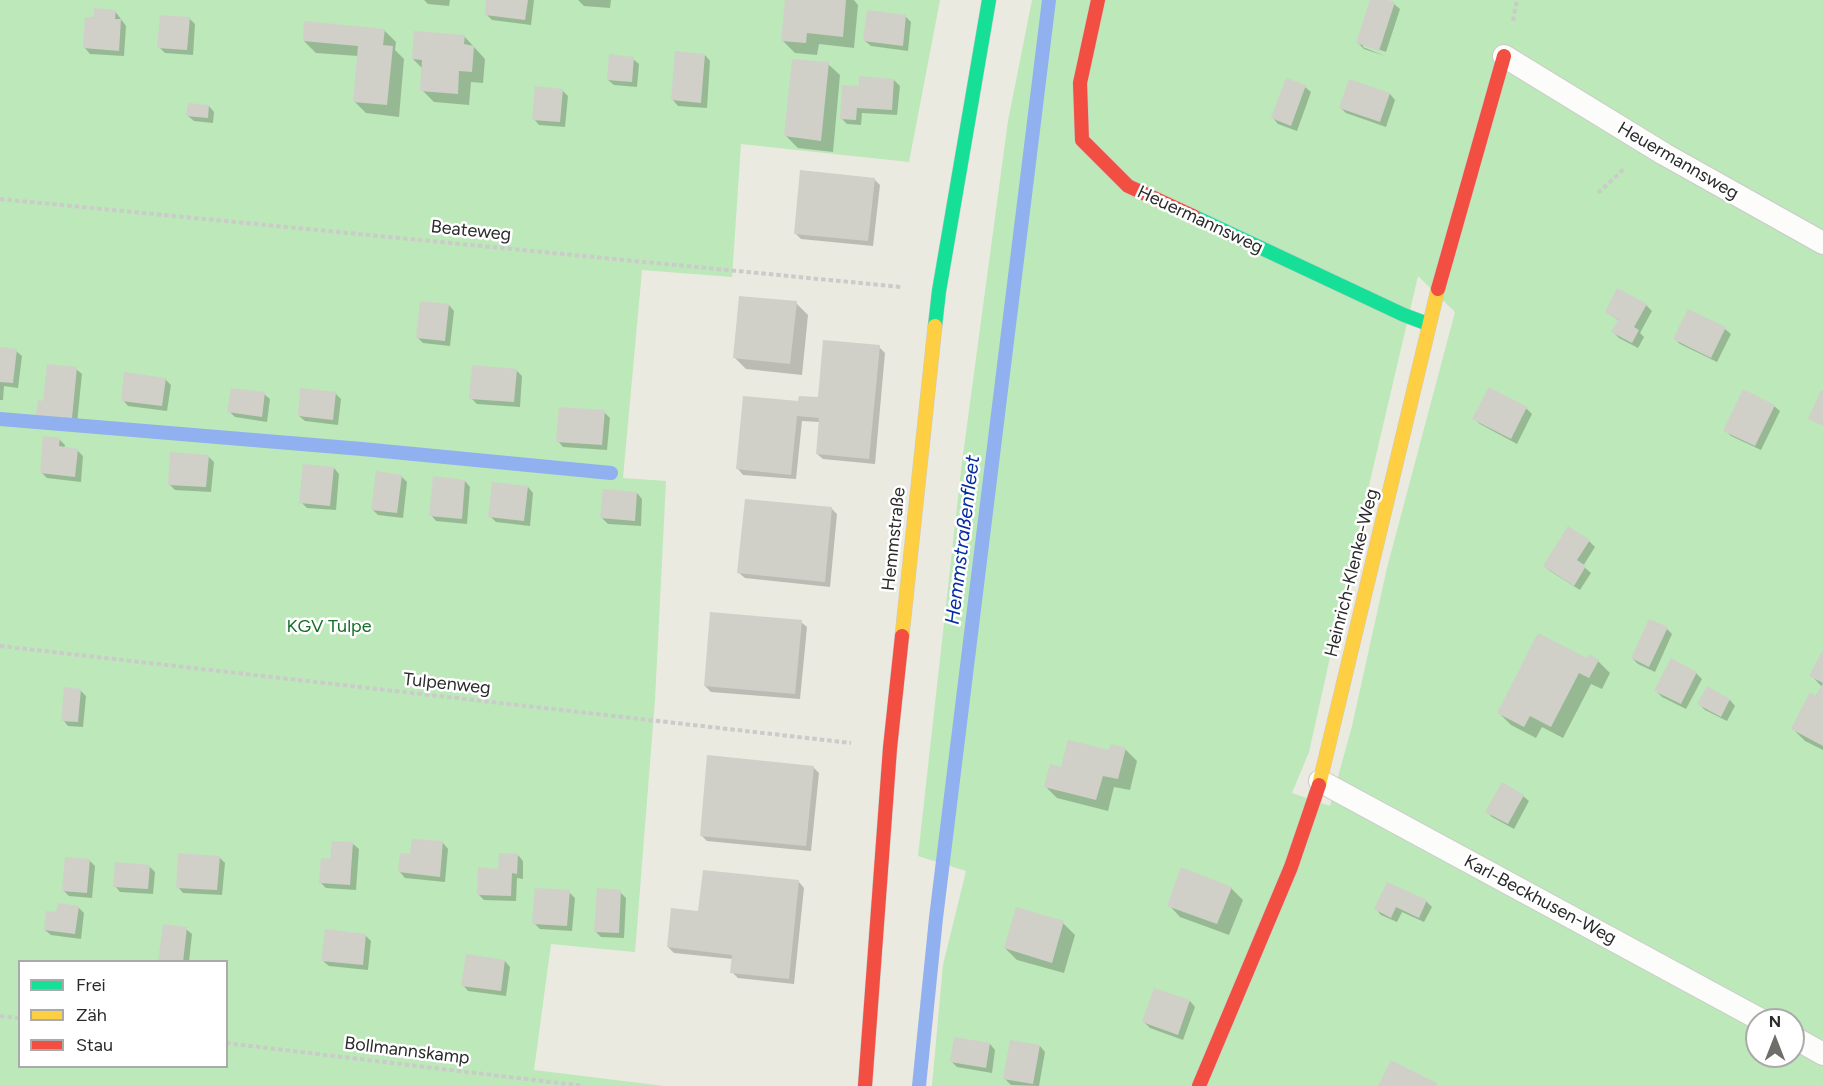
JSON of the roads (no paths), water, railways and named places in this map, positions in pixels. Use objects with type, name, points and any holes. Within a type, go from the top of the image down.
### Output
[{"type":"street","name":"Hemmstraße","points":[[865,1086],[890,748],[939,291],[989,0]]},
{"type":"street","name":"Heuermannsweg","points":[[1098,0],[1080,83],[1082,140],[1128,186],[1404,315],[1428,324]]},
{"type":"street","name":"Heinrich-Klenke-Weg","points":[[1199,1086],[1291,867],[1320,781],[1414,393],[1428,324],[1504,56]]},
{"type":"lane","name":"Heuermannsweg","points":[[1504,56],[1664,154],[1823,243]]},
{"type":"lane","name":"Karl-Beckhusen-Weg","points":[[1320,781],[1745,1011]]},
{"type":"lane","points":[[1805,1044],[1823,1054]]},
{"type":"waterway","name":"Hemmstraßenfleet","points":[[919,1086],[936,918],[1049,0]]},
{"type":"waterway","points":[[0,419],[362,449],[611,473]]},
{"type":"park label","name":"KGV Tulpe","points":[[329,627]]}]
